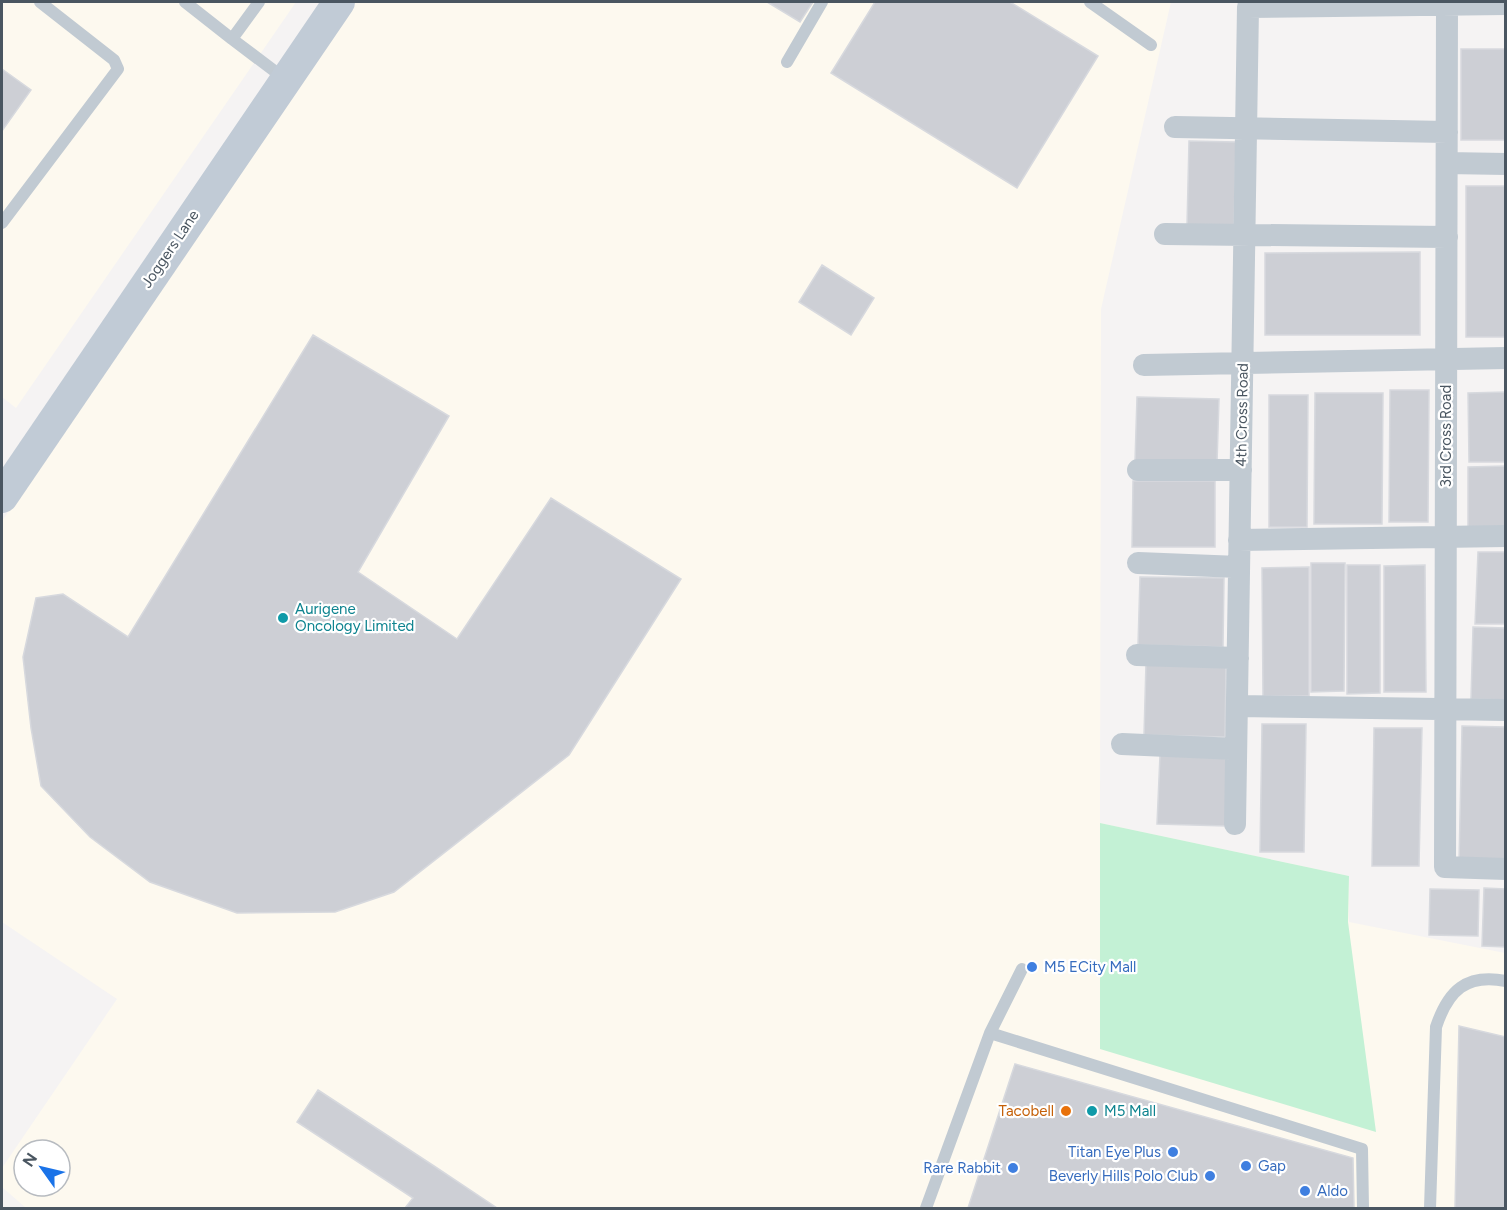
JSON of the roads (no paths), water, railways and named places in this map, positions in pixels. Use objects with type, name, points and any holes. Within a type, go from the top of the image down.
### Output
[{"type":"street","name":"Joggers Lane","points":[[2,497],[339,2]]},
{"type":"street","points":[[1355,3],[1506,4]]},
{"type":"street","name":"4th Cross Road","points":[[1235,824],[1248,7],[1355,3]]},
{"type":"street","name":"3rd Cross Road","points":[[1447,4],[1445,867],[1506,869]]},
{"type":"street","points":[[1175,127],[1447,132]]},
{"type":"street","points":[[1446,163],[1506,164]]},
{"type":"street","points":[[1165,234],[1447,237]]},
{"type":"street","points":[[1144,365],[1506,358]]},
{"type":"street","points":[[1138,470],[1241,470]]},
{"type":"street","points":[[1239,540],[1506,536]]},
{"type":"street","points":[[1138,563],[1239,567]]},
{"type":"street","points":[[1137,655],[1238,658]]},
{"type":"street","points":[[1237,706],[1506,710]]},
{"type":"street","points":[[1122,744],[1236,749]]},
{"type":"lane","points":[[2,223],[118,69],[114,60],[40,2]]},
{"type":"lane","points":[[185,2],[286,79]]},
{"type":"lane","points":[[232,39],[259,2]]},
{"type":"lane","points":[[787,62],[822,2]]},
{"type":"lane","points":[[1090,2],[1151,45]]},
{"type":"lane","points":[[926,1209],[990,1033],[1022,969]]},
{"type":"lane","points":[[1430,1209],[1436,1027],[1443,1006],[1458,988],[1473,981],[1495,979],[1506,981]]},
{"type":"lane","points":[[990,1033],[1362,1149],[1363,1209]]},
{"type":"place","name":"Aurigene Oncology Limited","points":[[283,618]]},
{"type":"place","name":"M5 ECity Mall","points":[[1032,967]]},
{"type":"place","name":"Tacobell","points":[[1066,1111]]},
{"type":"place","name":"M5 Mall","points":[[1092,1111]]},
{"type":"place","name":"Titan Eye Plus","points":[[1173,1152]]},
{"type":"place","name":"Gap","points":[[1246,1166]]},
{"type":"place","name":"Rare Rabbit","points":[[1013,1168]]},
{"type":"place","name":"Beverly Hills Polo Club","points":[[1210,1176]]},
{"type":"place","name":"Aldo","points":[[1305,1191]]}]
